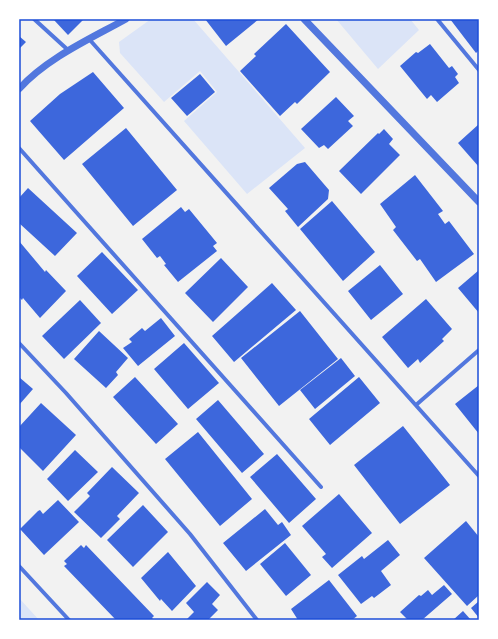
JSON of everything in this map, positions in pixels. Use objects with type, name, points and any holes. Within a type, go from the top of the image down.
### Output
[{"type":"street","points":[[34,19],[68,50]]},
{"type":"street","points":[[19,89],[28,79],[68,50],[126,19]]},
{"type":"street","points":[[304,19],[479,202]]},
{"type":"street","points":[[436,19],[479,70]]},
{"type":"street","points":[[89,39],[479,476]]},
{"type":"street","points":[[19,148],[321,487]]},
{"type":"street","points":[[19,343],[71,399],[190,534],[257,620]]},
{"type":"street","points":[[416,405],[479,350]]},
{"type":"street","points":[[19,566],[69,620]]},
{"type":"shaded area","points":[[151,19],[193,19],[305,148],[247,194],[184,121],[217,92],[200,71],[164,102],[120,53],[119,42]]},
{"type":"shaded area","points":[[336,19],[410,19],[419,30],[378,69]]},
{"type":"shaded area","points":[[19,598],[39,620],[19,620]]},
{"type":"building","points":[[53,19],[84,19],[68,35]]},
{"type":"building","points":[[205,19],[259,19],[226,46]]},
{"type":"building","points":[[450,19],[479,19],[479,50],[476,53]]},
{"type":"building","points":[[286,24],[330,72],[297,104],[295,102],[280,116],[240,71],[256,56],[254,54]]},
{"type":"building","points":[[19,36],[26,42],[19,49]]},
{"type":"building","points":[[430,44],[449,68],[452,66],[458,74],[455,77],[459,83],[437,102],[431,95],[427,99],[400,66],[416,52],[418,53]]},
{"type":"building","points":[[93,72],[124,108],[64,160],[30,121],[60,94]]},
{"type":"building","points":[[200,74],[215,92],[187,116],[171,98]]},
{"type":"building","points":[[336,97],[354,116],[348,121],[353,126],[328,149],[324,145],[319,148],[301,129]]},
{"type":"building","points":[[479,124],[479,167],[458,143]]},
{"type":"building","points":[[126,128],[177,190],[133,226],[82,164]]},
{"type":"building","points":[[384,129],[393,139],[389,144],[400,155],[361,194],[339,171]]},
{"type":"building","points":[[305,162],[329,190],[328,199],[298,227],[285,211],[288,209],[269,188],[297,164]]},
{"type":"building","points":[[415,175],[443,211],[438,214],[445,224],[449,221],[474,254],[436,282],[420,259],[417,261],[393,230],[396,227],[380,204]]},
{"type":"building","points":[[28,188],[77,233],[55,256],[19,223],[19,198]]},
{"type":"building","points":[[332,201],[375,252],[343,281],[300,229]]},
{"type":"building","points":[[181,207],[185,212],[189,209],[217,243],[213,246],[217,251],[178,282],[164,265],[166,264],[160,256],[157,258],[142,239]]},
{"type":"building","points":[[19,241],[45,272],[46,270],[66,291],[40,318],[23,298],[22,300],[19,297]]},
{"type":"building","points":[[102,252],[138,290],[112,314],[77,276]]},
{"type":"building","points":[[221,258],[248,287],[213,322],[185,293]]},
{"type":"building","points":[[380,265],[403,294],[371,320],[348,291]]},
{"type":"building","points":[[479,270],[479,313],[458,288]]},
{"type":"building","points":[[272,283],[296,310],[234,362],[212,336]]},
{"type":"building","points":[[426,299],[452,329],[442,339],[444,341],[420,363],[418,359],[408,368],[382,337]]},
{"type":"building","points":[[80,300],[101,323],[64,359],[42,336]]},
{"type":"building","points":[[300,311],[338,359],[279,406],[241,358]]},
{"type":"building","points":[[161,318],[175,336],[138,366],[123,348],[132,342],[129,339],[142,328],[145,331]]},
{"type":"building","points":[[99,331],[128,358],[116,372],[118,375],[106,388],[74,359]]},
{"type":"building","points":[[184,343],[219,383],[188,409],[154,369]]},
{"type":"building","points":[[341,358],[355,376],[315,409],[300,390]]},
{"type":"building","points":[[19,377],[33,389],[19,405]]},
{"type":"building","points":[[135,377],[178,424],[156,444],[113,397]]},
{"type":"building","points":[[359,377],[380,403],[330,445],[309,419]]},
{"type":"building","points":[[479,385],[479,434],[455,404]]},
{"type":"building","points":[[218,400],[264,454],[242,473],[196,419]]},
{"type":"building","points":[[41,403],[76,435],[43,471],[19,447],[19,427]]},
{"type":"building","points":[[403,426],[450,485],[400,524],[354,465]]},
{"type":"building","points":[[198,432],[252,499],[220,526],[165,459]]},
{"type":"building","points":[[75,450],[98,472],[68,501],[47,479]]},
{"type":"building","points":[[277,454],[316,499],[289,523],[250,477]]},
{"type":"building","points":[[112,467],[139,493],[117,516],[120,519],[101,538],[74,512],[90,496],[87,493]]},
{"type":"building","points":[[339,494],[372,533],[332,568],[322,557],[326,554],[302,526]]},
{"type":"building","points":[[58,500],[79,522],[44,555],[20,529],[38,511],[40,510],[43,514]]},
{"type":"building","points":[[143,505],[168,532],[133,567],[107,540]]},
{"type":"building","points":[[265,509],[278,525],[282,522],[291,535],[246,571],[223,543]]},
{"type":"building","points":[[466,521],[479,537],[479,595],[467,606],[424,558]]},
{"type":"building","points":[[388,540],[400,555],[381,571],[391,585],[374,598],[372,596],[361,604],[338,575],[362,556],[364,559]]},
{"type":"building","points":[[285,543],[311,575],[286,596],[260,564]]},
{"type":"building","points":[[81,545],[84,548],[86,545],[154,616],[152,618],[154,620],[116,620],[64,566],[67,564],[64,561]]},
{"type":"building","points":[[168,552],[196,586],[172,611],[161,599],[160,601],[141,578]]},
{"type":"building","points":[[329,580],[357,616],[352,620],[298,620],[291,609]]},
{"type":"building","points":[[207,582],[220,595],[212,604],[218,610],[208,620],[186,620],[194,612],[186,603]]},
{"type":"building","points":[[444,585],[452,594],[422,620],[408,620],[400,612],[419,595],[421,596],[428,590],[432,595]]},
{"type":"building","points":[[479,601],[479,618],[471,608]]},
{"type":"building","points":[[463,611],[471,620],[453,620]]}]
